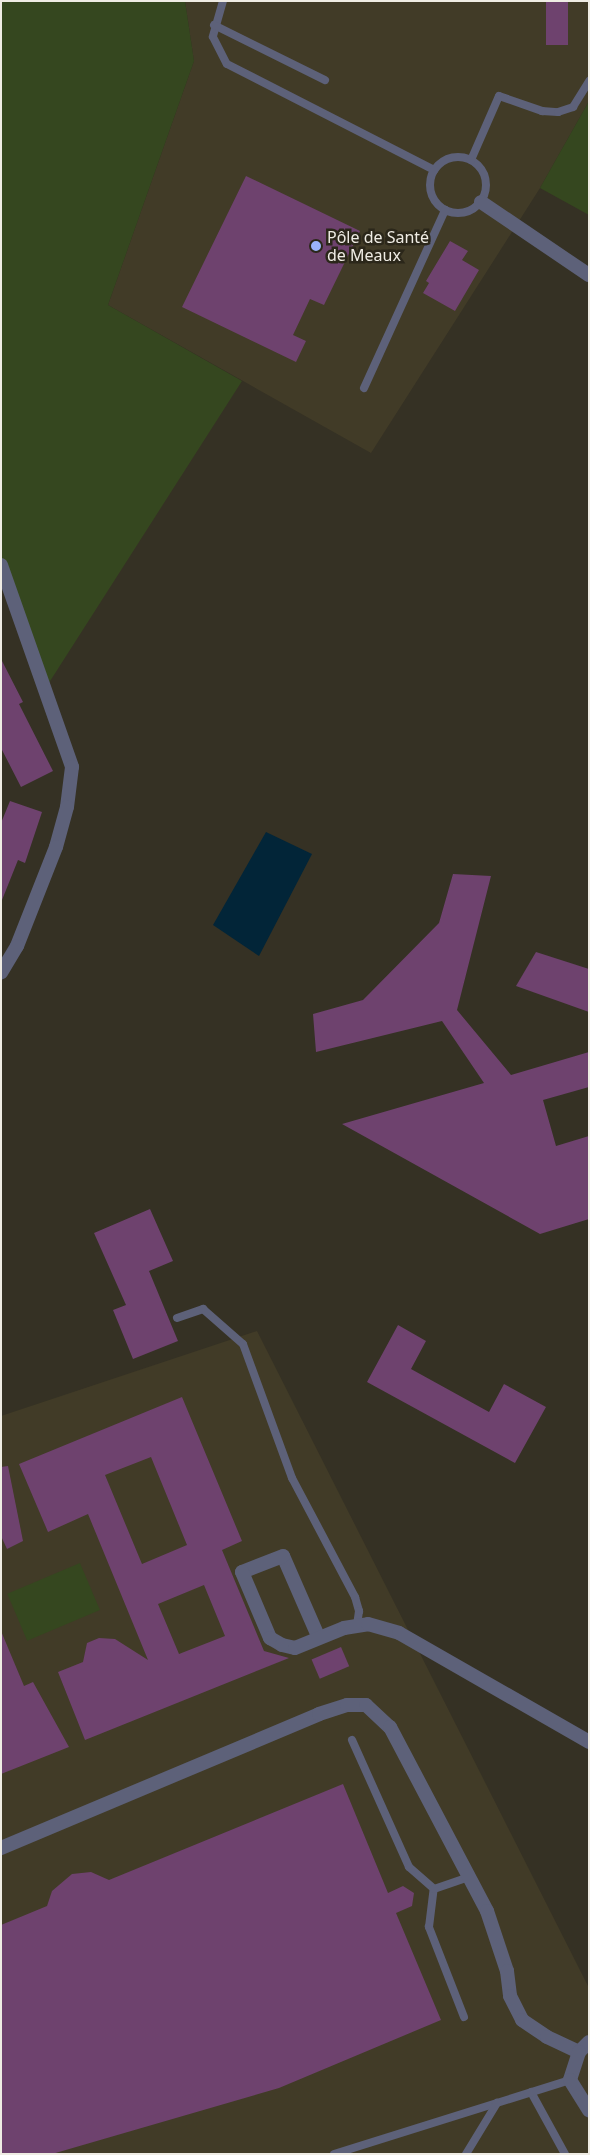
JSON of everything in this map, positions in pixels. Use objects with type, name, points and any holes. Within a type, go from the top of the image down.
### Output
[{"type":"street","points":[[481,202],[589,275]]},
{"type":"street","points":[[1,565],[72,767],[67,807],[56,847],[17,946],[1,973]]},
{"type":"street","points":[[318,1636],[283,1556],[242,1572],[270,1638],[282,1646],[294,1648],[318,1636],[368,1624],[399,1633],[589,1742]]},
{"type":"street","points":[[1,1848],[319,1714],[347,1705],[366,1705],[390,1727],[487,1911],[507,1971],[510,1996],[522,2020],[547,2037],[584,2047],[570,2080],[589,2110]]},
{"type":"lane","points":[[223,1],[214,25],[213,37],[221,56],[235,70],[434,170]]},
{"type":"lane","points":[[214,25],[325,80]]},
{"type":"lane","points":[[470,160],[499,96],[558,112],[573,107],[589,81]]},
{"type":"lane","points":[[452,157],[470,160],[479,165],[486,183],[481,202],[465,213],[445,210],[430,192],[434,170],[452,157]]},
{"type":"lane","points":[[364,388],[445,210]]},
{"type":"lane","points":[[177,1318],[203,1309],[243,1344],[292,1478],[355,1598],[359,1610],[357,1626]]},
{"type":"lane","points":[[352,1740],[408,1867],[434,1889]]},
{"type":"lane","points":[[434,1889],[469,1877]]},
{"type":"lane","points":[[434,1889],[429,1927],[464,2017]]},
{"type":"lane","points":[[334,2154],[570,2080]]},
{"type":"lane","points":[[531,2092],[564,2154]]},
{"type":"lane","points":[[466,2154],[498,2103]]},
{"type":"shaded area","name":"Pôle de Santé de Meaux","points":[[185,1],[589,1],[589,101],[540,188],[371,453],[108,305],[194,61]]},
{"type":"shaded area","points":[[257,1331],[589,1988],[589,2154],[1,2154],[1,1416]]},
{"type":"green space","points":[[1,1],[185,1],[194,61],[108,305],[242,381],[45,689],[1,565]]},
{"type":"green space","points":[[589,101],[589,215],[540,188]]},
{"type":"green space","points":[[80,1563],[100,1610],[27,1641],[7,1594]]},
{"type":"water","points":[[266,832],[312,854],[259,956],[213,925]]},
{"type":"building","points":[[546,1],[568,1],[568,45],[546,45]]},
{"type":"building","points":[[246,176],[360,231],[324,305],[310,299],[293,335],[306,341],[296,362],[182,307]]},
{"type":"building","points":[[450,241],[468,251],[462,260],[479,270],[455,311],[423,293],[429,283],[426,281]]},
{"type":"building","points":[[1,659],[23,702],[19,704],[53,771],[21,787],[1,748]]},
{"type":"building","points":[[10,801],[42,812],[25,863],[18,860],[2,900],[1,823]]},
{"type":"building","points":[[453,874],[491,876],[457,1010],[511,1075],[589,1052],[589,1087],[543,1100],[556,1146],[589,1136],[589,1219],[540,1234],[342,1124],[484,1083],[442,1021],[316,1052],[313,1014],[363,1000],[439,923]]},
{"type":"building","points":[[536,952],[589,969],[589,1012],[516,986]]},
{"type":"building","points":[[150,1209],[173,1261],[149,1271],[178,1341],[133,1359],[113,1310],[126,1305],[94,1233]]},
{"type":"building","points":[[398,1325],[426,1341],[411,1369],[489,1412],[504,1384],[546,1407],[515,1463],[367,1382]]},
{"type":"building","points":[[182,1397],[242,1541],[222,1550],[264,1651],[289,1658],[85,1740],[58,1672],[83,1662],[87,1643],[99,1638],[115,1639],[148,1660],[88,1514],[48,1532],[19,1464]],"holes":[[[151,1457],[187,1545],[142,1564],[105,1475]],[[204,1585],[225,1636],[179,1654],[158,1604]]]},
{"type":"building","points":[[8,1466],[23,1541],[7,1549],[1,1536],[1,1467]]},
{"type":"building","points":[[1,1631],[24,1686],[33,1682],[69,1747],[1,1774]]},
{"type":"building","points":[[341,1647],[349,1666],[320,1679],[312,1660]]},
{"type":"building","points":[[343,1784],[388,1893],[403,1886],[414,1893],[412,1906],[396,1913],[441,2020],[279,2088],[52,2154],[1,2154],[1,1925],[47,1906],[52,1891],[72,1874],[91,1872],[109,1880]]},
{"type":"place","name":"Pôle de Santé de Meaux","points":[[316,246]]}]
